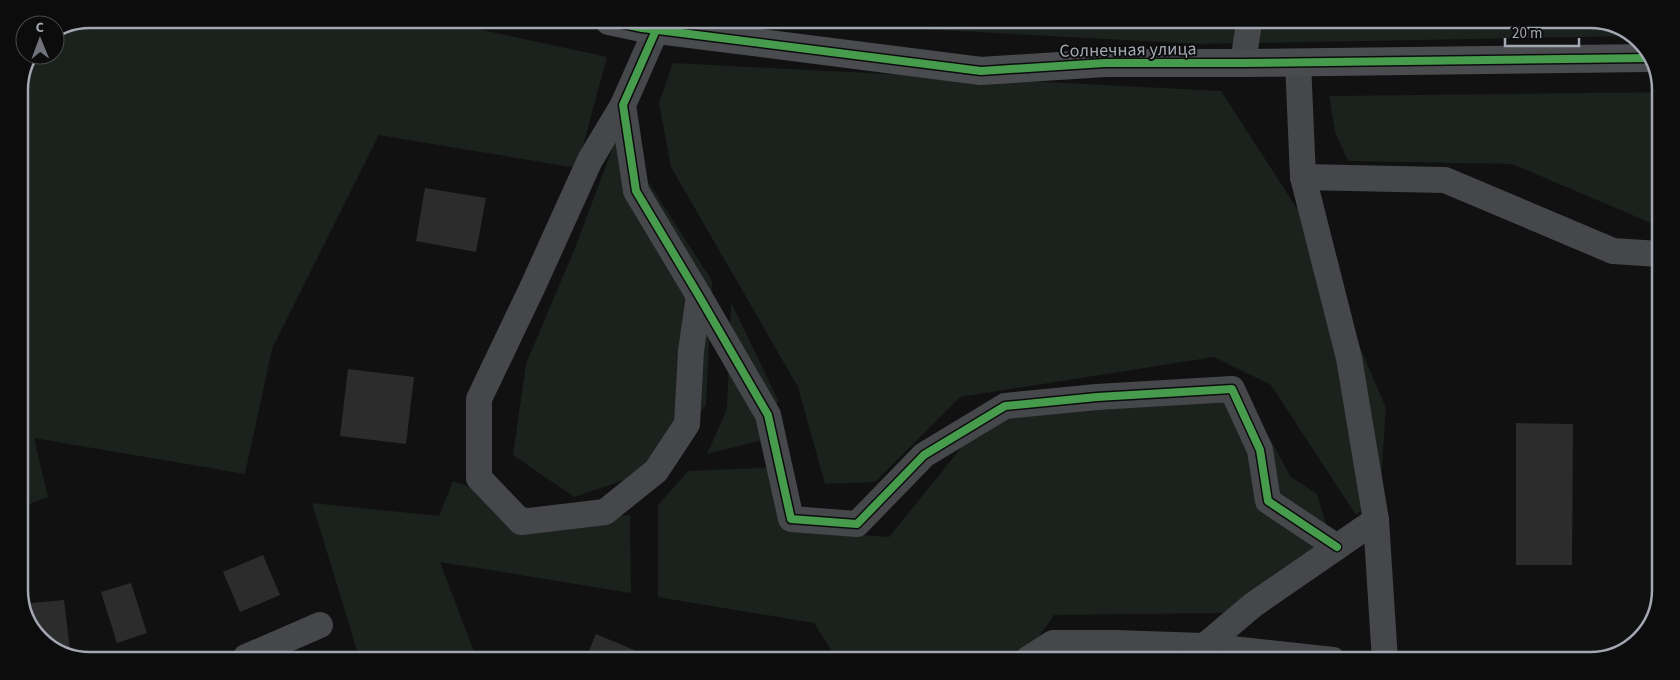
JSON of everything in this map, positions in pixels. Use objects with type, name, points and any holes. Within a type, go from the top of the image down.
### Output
[{"type":"street","points":[[657,28],[623,105],[590,160],[479,399],[479,478],[521,522],[605,512],[656,471],[687,424],[691,351],[700,296]]},
{"type":"street","name":"Солнечная улица","points":[[672,28],[981,71],[1105,63],[1643,58]]},
{"type":"street","points":[[1243,63],[1248,28]]},
{"type":"street","points":[[1298,62],[1303,177],[1349,358],[1376,520],[1384,652]]},
{"type":"street","points":[[623,105],[636,191],[700,296],[768,415],[791,519],[856,524],[924,455],[1005,406],[1097,397],[1232,389],[1260,450],[1268,501],[1337,547]]},
{"type":"street","points":[[1303,177],[1444,180],[1613,251],[1652,253]]},
{"type":"street","points":[[1197,652],[1253,605],[1376,520]]},
{"type":"street","points":[[258,652],[320,625]]},
{"type":"street","points":[[1039,652],[1053,643],[1182,652]]},
{"type":"shaded area","points":[[90,28],[473,28],[607,57],[577,168],[379,135],[272,349],[245,474],[34,438],[48,497],[28,505],[28,90],[32,66],[65,65],[65,33]]},
{"type":"shaded area","points":[[898,28],[1590,28],[1610,31],[1622,36],[1199,44]]},
{"type":"shaded area","points":[[673,63],[1221,91],[1309,227],[1386,408],[1380,495],[1356,515],[1271,385],[1214,357],[960,397],[875,482],[825,484],[798,387],[671,167],[659,103]]},
{"type":"shaded area","points":[[634,91],[638,166],[712,281],[706,405],[651,471],[574,497],[513,455],[526,364],[575,248]]},
{"type":"shaded area","points":[[1652,92],[1652,223],[1512,164],[1348,161],[1335,132],[1329,96]]},
{"type":"shaded area","points":[[731,302],[778,400],[767,439],[707,454],[727,409]]},
{"type":"shaded area","points":[[1147,396],[1249,401],[1291,477],[1317,494],[1330,537],[1224,613],[1054,615],[1028,652],[833,652],[814,623],[658,597],[658,505],[688,471],[785,467],[801,531],[889,537],[987,416]]},
{"type":"shaded area","points":[[453,481],[567,521],[630,515],[631,593],[440,562],[474,652],[357,652],[312,503],[439,516]]},
{"type":"shaded area","points":[[1136,639],[1171,652],[1068,652]]},
{"type":"building","points":[[425,188],[486,198],[476,252],[416,241]]},
{"type":"building","points":[[348,369],[414,377],[406,444],[340,436]]},
{"type":"building","points":[[1516,423],[1573,424],[1572,565],[1516,565]]},
{"type":"building","points":[[263,555],[280,595],[240,612],[223,572]]},
{"type":"building","points":[[131,583],[147,633],[117,643],[101,592]]},
{"type":"building","points":[[64,600],[70,649],[52,640],[40,628],[29,603]]},
{"type":"building","points":[[596,634],[639,652],[588,652]]},
{"type":"cycle path","points":[[642,28],[981,71],[1105,63],[1643,58]]},
{"type":"cycle path","points":[[657,28],[623,105],[636,191],[768,415],[791,519],[857,524],[924,455],[1005,406],[1097,397],[1232,389],[1260,450],[1268,501],[1337,547]]}]
